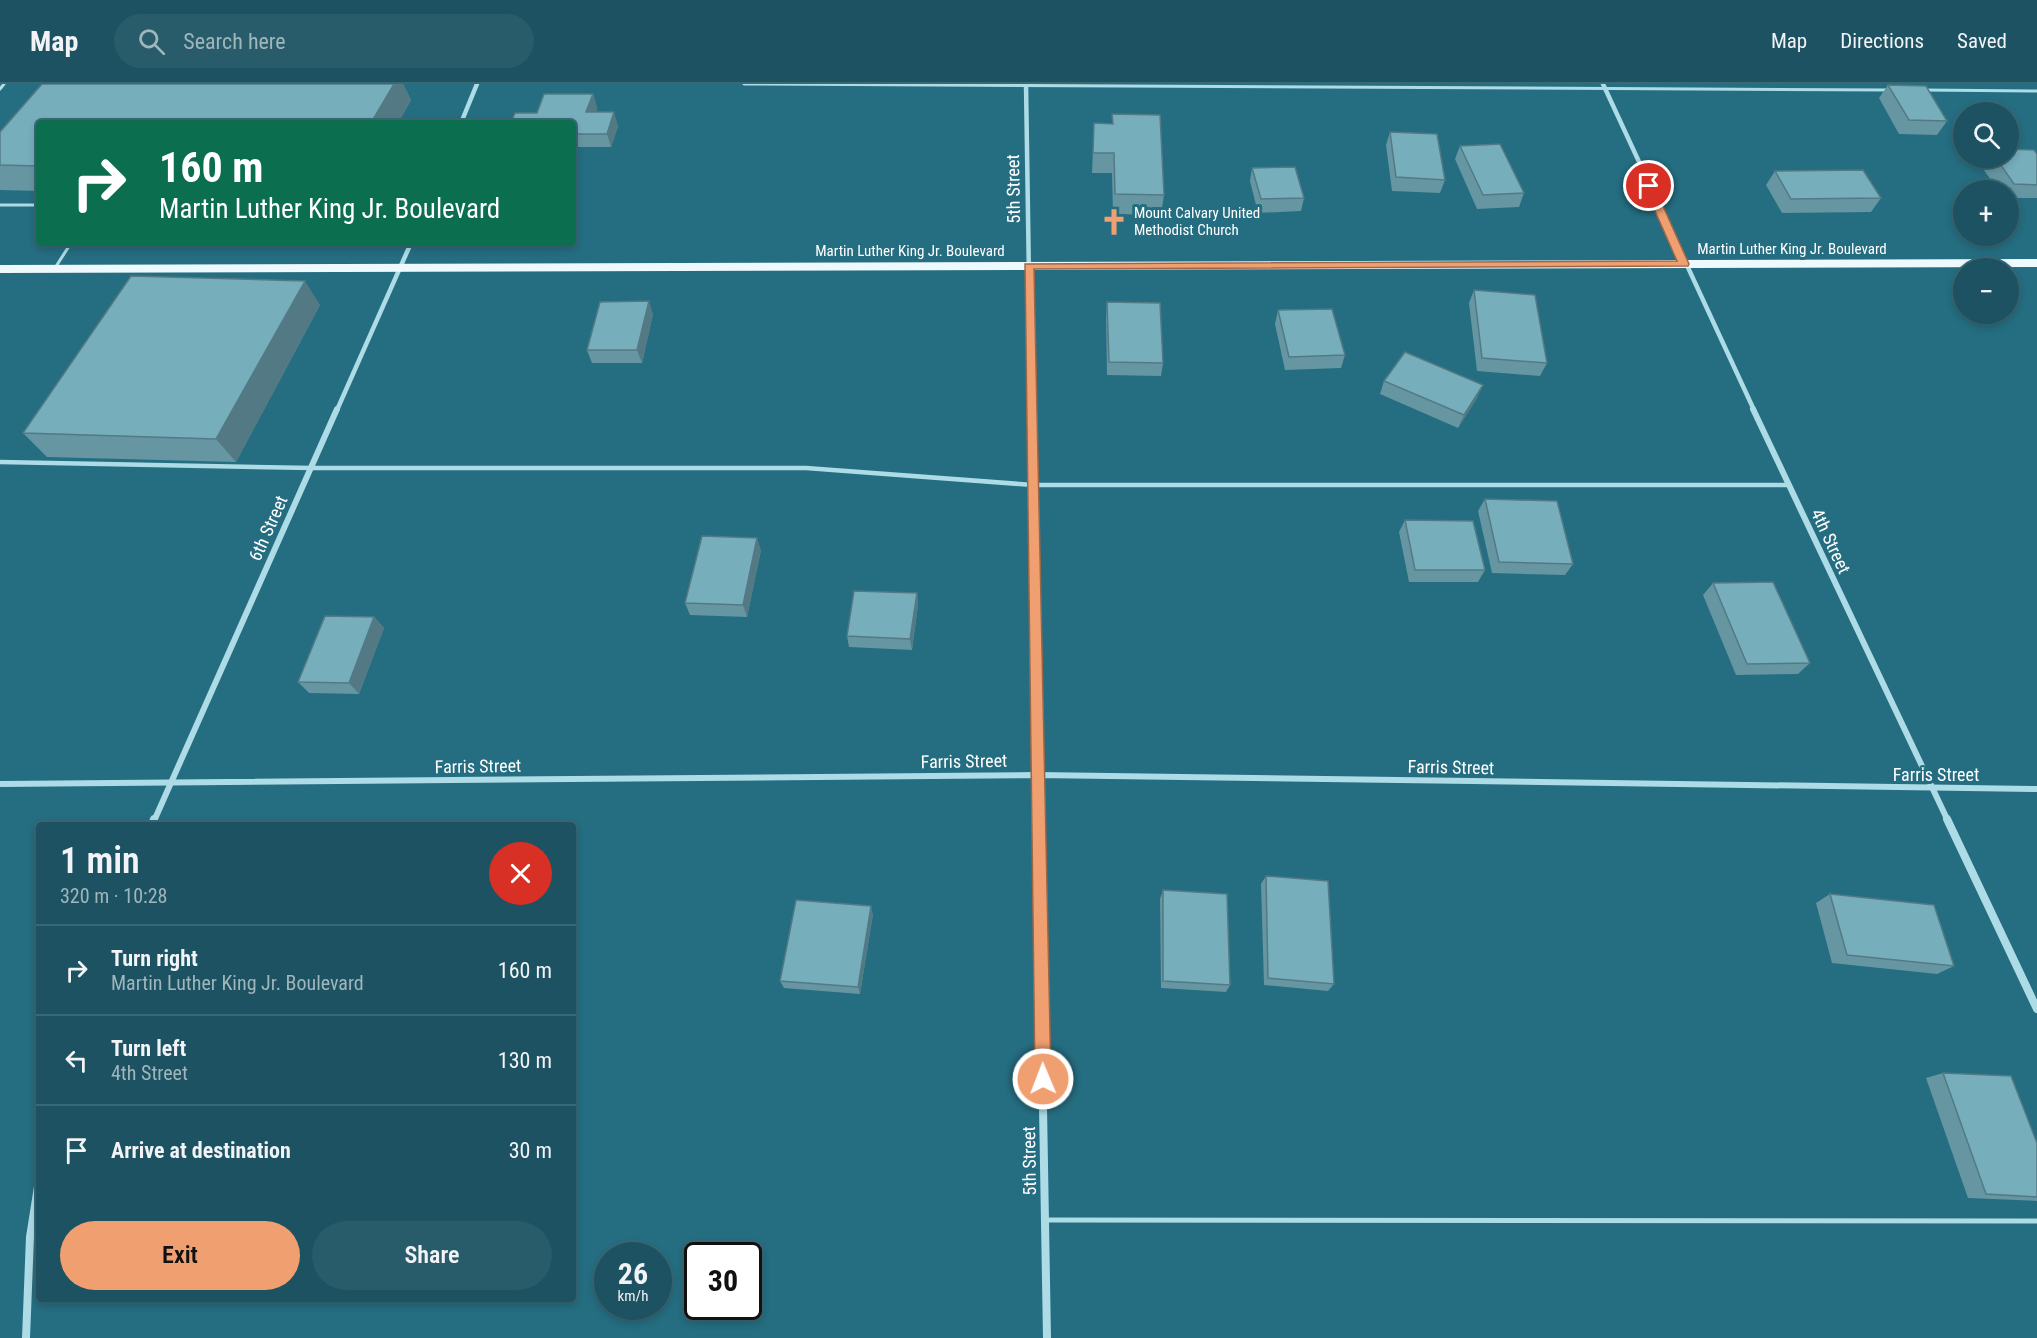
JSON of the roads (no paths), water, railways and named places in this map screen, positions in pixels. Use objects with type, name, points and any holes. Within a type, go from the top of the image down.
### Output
[{"type":"main road","name":"Martin Luther King Jr. Boulevard","points":[[0,269],[2037,263]]},
{"type":"street","points":[[462,120],[477,84]]},
{"type":"street","name":"5th Street","points":[[1026,85],[1047,1338]]},
{"type":"street","name":"4th Street","points":[[1604,86],[1788,486],[2037,1009]]},
{"type":"street","name":"6th Street","points":[[153,822],[410,246]]},
{"type":"street","name":"Farris Street","points":[[0,784],[1038,775],[2037,789]]},
{"type":"street","points":[[26,1338],[30,1237],[36,1199]]},
{"type":"lane","points":[[0,89],[4,84]]},
{"type":"lane","points":[[744,84],[1604,86],[1897,90]]},
{"type":"lane","points":[[1920,90],[2037,91]]},
{"type":"lane","points":[[0,205],[36,205]]},
{"type":"lane","points":[[55,268],[69,246]]},
{"type":"lane","points":[[0,462],[312,468],[806,468],[1033,485],[1788,486]]},
{"type":"lane","points":[[1045,1220],[2037,1221]]},
{"type":"place","name":"Mount Calvary United Methodist Church","points":[[1114,222]]}]
